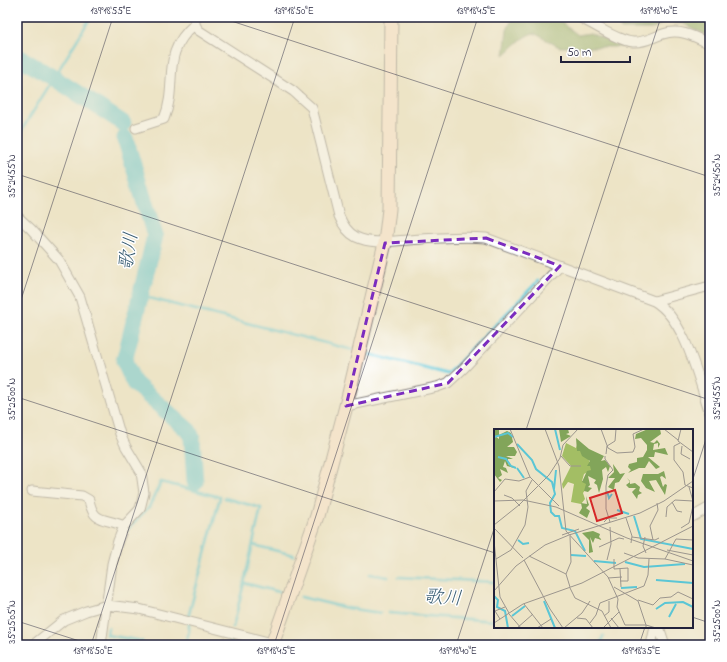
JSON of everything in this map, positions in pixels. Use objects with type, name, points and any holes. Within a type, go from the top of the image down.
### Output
[{"type":"street","points":[[33,645],[64,620],[86,611],[107,605],[146,611],[272,644],[317,516],[346,406],[385,243],[389,209],[391,17]]},
{"type":"street","points":[[579,17],[621,39],[633,42],[646,41],[664,33],[676,32],[687,33],[710,44]]},
{"type":"street","points":[[195,20],[198,30],[293,91],[312,108],[339,216],[343,224],[355,237],[385,243],[409,240],[469,237],[486,238],[654,301],[662,306],[672,317],[686,342],[710,413]]},
{"type":"street","points":[[136,128],[164,119],[169,107],[172,56],[178,42],[195,20]]},
{"type":"street","points":[[17,216],[59,260],[80,297],[120,434],[141,472],[144,493],[140,509],[124,526],[112,564],[101,645]]},
{"type":"street","points":[[346,406],[437,387],[448,383],[560,266]]},
{"type":"street","points":[[654,301],[710,286]]},
{"type":"street","points":[[32,490],[82,496],[89,500],[91,512],[98,519],[116,522],[124,526]]},
{"type":"street","points":[[693,516],[710,507]]},
{"type":"street","points":[[651,645],[655,628]]},
{"type":"street","points":[[659,628],[665,645]]},
{"type":"highlighted area","points":[[486,238],[560,266],[448,383],[346,406],[385,243]]},
{"type":"green space","points":[[513,17],[555,17],[578,35],[590,33],[622,47],[559,47],[534,33],[522,39],[504,55],[507,30]]},
{"type":"green space","points":[[612,17],[710,17],[710,37],[684,24],[668,22],[651,29],[622,29],[611,22]]},
{"type":"waterway","name":"歌川","points":[[17,138],[91,17]]},
{"type":"waterway","name":"歌川","points":[[17,56],[123,123]]},
{"type":"waterway","name":"歌川","points":[[125,138],[155,236],[127,350]]},
{"type":"waterway","points":[[368,354],[448,374],[538,281]]},
{"type":"waterway","points":[[141,296],[353,350]]},
{"type":"waterway","name":"歌川","points":[[126,354],[124,361],[134,383],[189,431],[192,438],[195,482]]},
{"type":"waterway","points":[[126,531],[149,507],[161,482],[220,497],[189,614],[189,631],[185,645]]},
{"type":"waterway","name":"歌川","points":[[225,498],[261,508],[244,583],[283,593]]},
{"type":"waterway","points":[[253,545],[294,555]]},
{"type":"waterway","points":[[370,574],[388,577]]},
{"type":"waterway","points":[[399,577],[494,582]]},
{"type":"waterway","points":[[233,627],[244,583]]},
{"type":"waterway","name":"歌川","points":[[301,597],[347,608],[380,613]]},
{"type":"waterway","name":"歌川","points":[[388,613],[494,621]]},
{"type":"waterway","points":[[108,628],[107,635],[142,641],[141,645]]},
{"type":"waterway","name":"歌川","points":[[600,645],[603,636]]},
{"type":"waterway","points":[[230,640],[232,645]]}]
